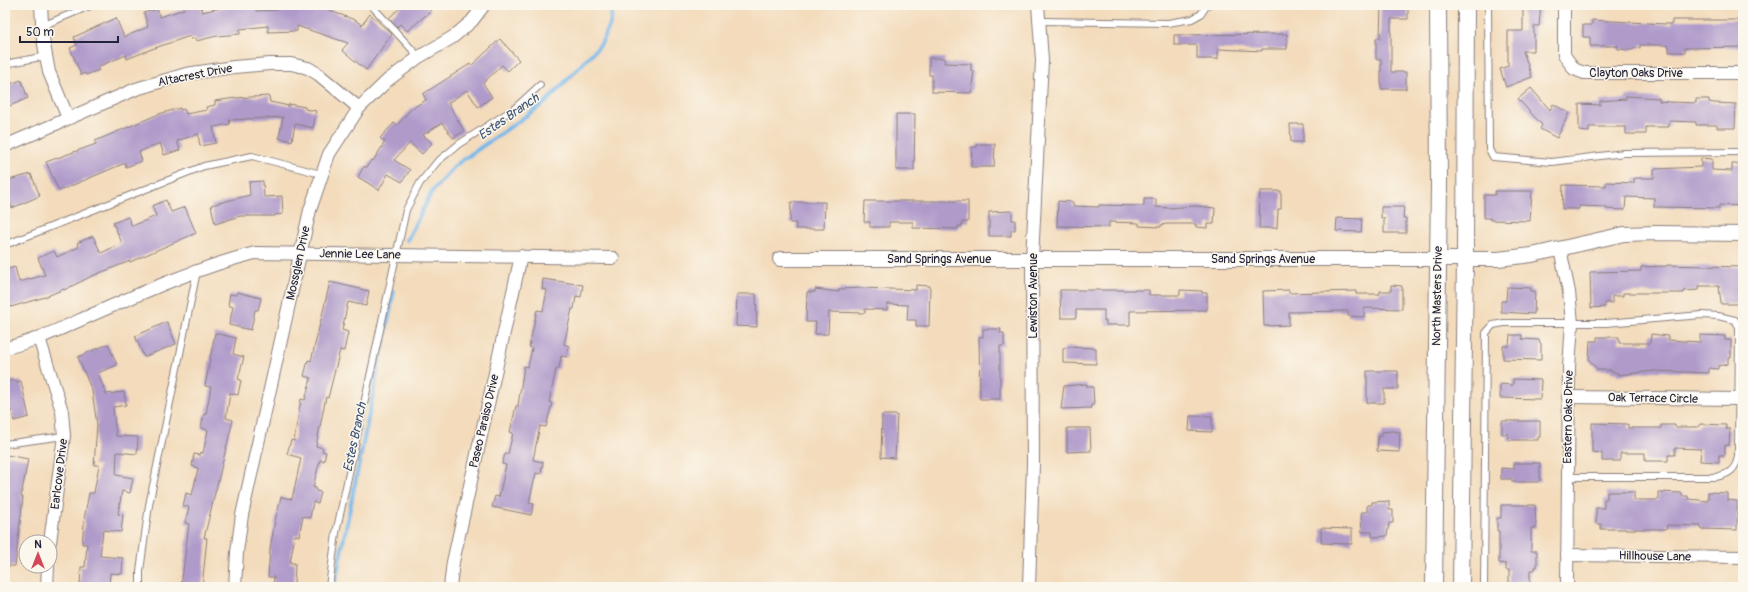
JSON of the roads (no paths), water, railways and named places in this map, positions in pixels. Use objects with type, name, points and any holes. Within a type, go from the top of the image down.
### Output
[{"type":"main road","name":"North Masters Drive","points":[[1434,587],[1438,258],[1438,5]]},
{"type":"main road","points":[[1461,587],[1466,258],[1466,5]]},
{"type":"street","points":[[41,5],[46,56],[50,72],[68,118]]},
{"type":"street","name":"Mossglen Drive","points":[[235,587],[237,552],[242,515],[310,210],[329,154],[360,108],[388,80],[418,57],[452,37],[472,21],[484,5]]},
{"type":"street","name":"Lewiston Avenue","points":[[1030,587],[1033,464],[1032,259],[1042,60],[1041,21],[1038,5]]},
{"type":"street","name":"Clayton Oaks Drive","points":[[1564,5],[1564,55],[1574,69],[1584,73],[1743,74]]},
{"type":"street","name":"Altacrest Drive","points":[[5,146],[136,89],[165,80],[209,70],[270,64],[291,64],[308,68],[318,74],[360,108]]},
{"type":"street","name":"Sand Springs Avenue","points":[[780,259],[1498,259],[1532,255],[1624,234],[1743,234]]},
{"type":"street","name":"Eastern Oaks Drive","points":[[1560,249],[1570,292],[1572,323],[1568,397],[1567,587]]},
{"type":"street","name":"Jennie Lee Lane","points":[[5,348],[39,338],[172,280],[255,253],[613,258]]},
{"type":"street","name":"Paseo Paraiso Drive","points":[[450,587],[453,562],[521,256]]},
{"type":"street","name":"Earlcove Drive","points":[[39,338],[62,411],[64,436],[51,534]]},
{"type":"street","name":"Oak Terrace Circle","points":[[1568,397],[1738,399]]},
{"type":"street","name":"Hillhouse Lane","points":[[1567,555],[1743,557]]},
{"type":"street","points":[[47,587],[48,574]]},
{"type":"lane","points":[[42,26],[92,5]]},
{"type":"lane","points":[[371,5],[418,57]]},
{"type":"lane","points":[[1041,21],[1168,23],[1192,19],[1201,14],[1207,5]]},
{"type":"lane","points":[[1488,5],[1488,149],[1492,158],[1552,162],[1624,153],[1743,152]]},
{"type":"lane","points":[[5,64],[46,56]]},
{"type":"lane","points":[[329,587],[336,533],[395,254],[406,210],[420,184],[437,162],[459,144],[515,108],[540,86]]},
{"type":"lane","points":[[5,245],[204,166],[252,156],[321,174]]},
{"type":"lane","points":[[140,587],[140,571],[149,504],[197,271]]},
{"type":"lane","points":[[1484,587],[1486,333],[1493,324],[1606,323],[1702,315],[1718,316],[1735,320],[1739,327],[1738,460],[1734,470],[1728,474],[1716,477],[1567,477]]},
{"type":"lane","points":[[5,444],[64,436]]},
{"type":"waterway","name":"Estes Branch","points":[[407,240],[433,190],[457,164],[546,102],[601,44],[610,25],[613,5]]},
{"type":"waterway","name":"Estes Branch","points":[[334,587],[394,291]]}]
